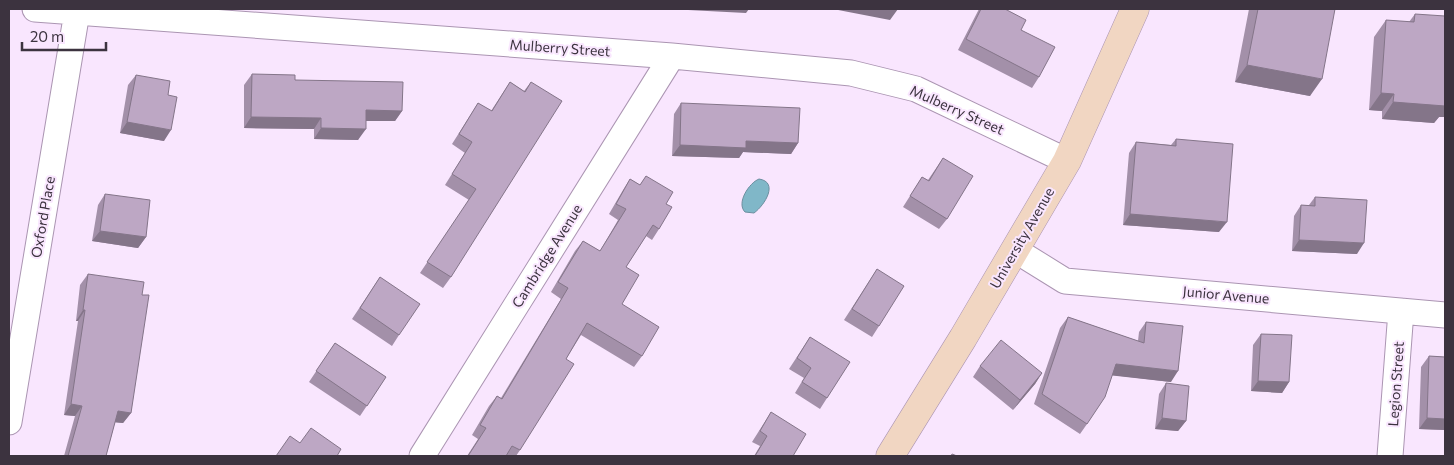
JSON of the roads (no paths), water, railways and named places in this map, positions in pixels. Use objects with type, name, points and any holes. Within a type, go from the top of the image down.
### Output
[{"type":"street","name":"Mulberry Street","points":[[35,9],[672,56],[851,73],[916,89],[1067,161]]},
{"type":"street","name":"University Avenue","points":[[890,456],[1067,161],[1135,9]]},
{"type":"street","name":"Oxford Place","points":[[9,422],[77,12]]},
{"type":"street","name":"Cambridge Avenue","points":[[422,456],[672,56]]},
{"type":"street","name":"Junior Avenue","points":[[1015,250],[1065,281],[1445,315]]},
{"type":"street","name":"Legion Street","points":[[1390,456],[1401,311]]},
{"type":"water","points":[[759,179],[768,184],[769,189],[766,200],[754,213],[745,212],[742,204],[745,194],[751,185]]}]
